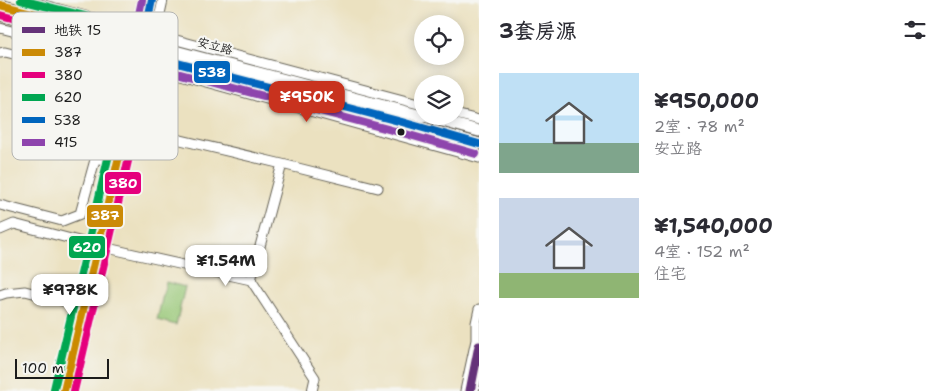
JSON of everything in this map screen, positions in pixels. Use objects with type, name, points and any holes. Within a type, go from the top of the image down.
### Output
[{"type":"main road","name":"安立路","points":[[0,4],[35,12]]},
{"type":"main road","name":"安立路","points":[[0,15],[12,19]]},
{"type":"main road","name":"安立路","points":[[178,46],[414,113]]},
{"type":"main road","name":"安立路","points":[[178,68],[402,122],[479,144]]},
{"type":"main road","name":"安立路","points":[[457,125],[479,131]]},
{"type":"main road","points":[[473,391],[479,365]]},
{"type":"street","points":[[25,0],[64,12]]},
{"type":"street","points":[[159,12],[163,0]]},
{"type":"street","name":"安立路","points":[[178,45],[414,103]]},
{"type":"street","name":"安立路","points":[[178,70],[479,158]]},
{"type":"street","points":[[464,116],[479,120]]},
{"type":"street","points":[[178,139],[378,188]]},
{"type":"street","points":[[0,205],[62,221],[80,214],[95,160]]},
{"type":"street","points":[[64,391],[119,160]]},
{"type":"street","points":[[251,280],[282,164]]},
{"type":"street","points":[[17,209],[18,225]]},
{"type":"street","points":[[0,230],[18,225],[98,246],[251,280],[315,378],[312,391]]},
{"type":"street","points":[[0,295],[24,291],[84,306]]},
{"type":"street","points":[[465,391],[476,340],[476,324],[479,309]]},
{"type":"green space","points":[[166,282],[185,287],[176,325],[157,320]]},
{"type":"metro line","name":"15","points":[[470,391],[479,346]]},
{"type":"transit line","name":"620","points":[[21,0],[68,12]]},
{"type":"transit line","name":"415","points":[[139,12],[142,0]]},
{"type":"transit line","name":"538","points":[[149,12],[152,0]]},
{"type":"transit line","name":"387","points":[[0,5],[27,12]]},
{"type":"transit line","name":"380","points":[[0,15],[12,18]]},
{"type":"transit line","name":"538","points":[[178,63],[479,144]]},
{"type":"transit line","name":"415","points":[[178,73],[476,154]]},
{"type":"transit line","name":"620","points":[[54,389],[108,160]]},
{"type":"transit line","name":"387","points":[[64,391],[118,160]]},
{"type":"transit line","name":"380","points":[[74,391],[128,160]]}]
